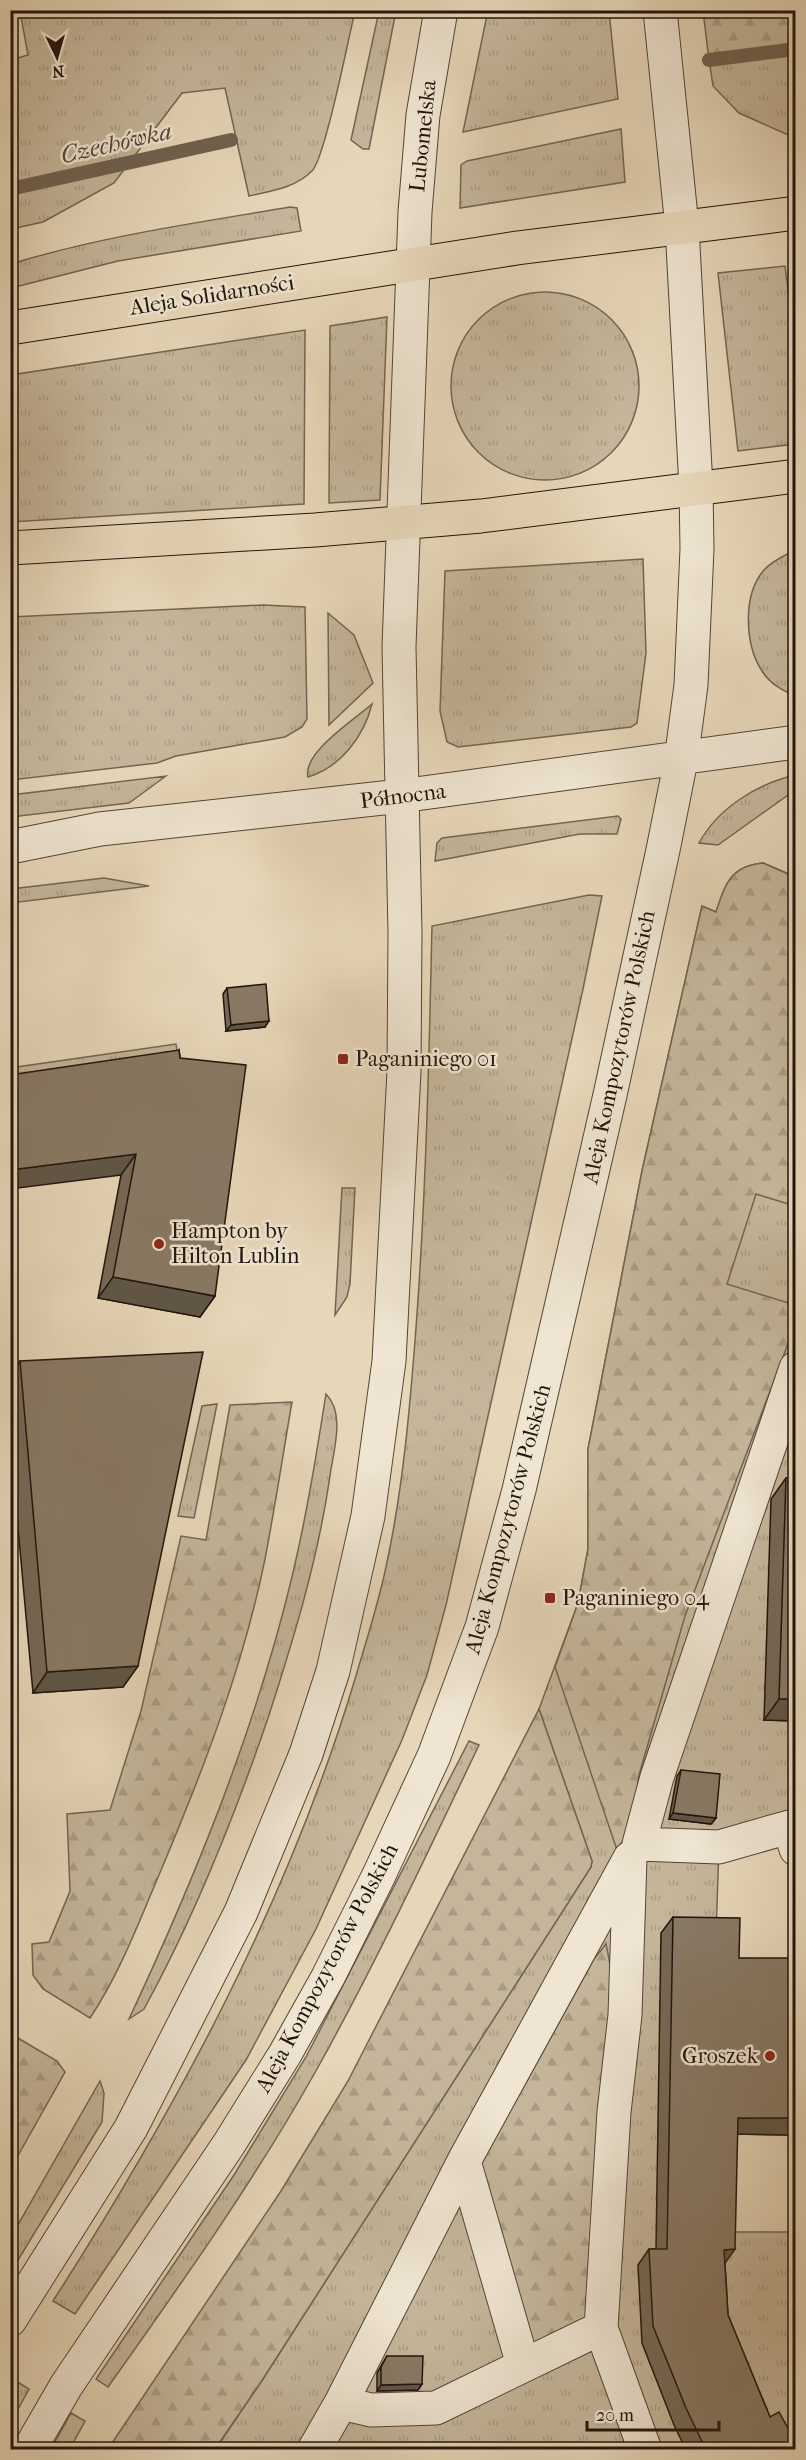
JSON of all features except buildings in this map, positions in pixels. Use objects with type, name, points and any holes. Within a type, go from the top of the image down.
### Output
[{"type":"main road","points":[[682,227],[795,213]]},
{"type":"main road","name":"Aleja Solidarności","points":[[10,328],[413,263],[682,227]]},
{"type":"main road","points":[[10,548],[482,516],[795,476]]},
{"type":"street","name":"Lubomelska","points":[[404,523],[418,154],[441,10]]},
{"type":"street","points":[[660,10],[682,227]]},
{"type":"street","name":"Aleja Kompozytorów Polskich","points":[[29,2450],[66,2386],[230,2144],[285,2054],[379,1875],[434,1756],[482,1628],[519,1490],[610,1095],[681,760],[691,685],[696,605],[696,487],[682,227]]},
{"type":"street","points":[[10,2320],[131,2128],[241,1912],[306,1754],[333,1671],[372,1496],[389,1360],[404,1071],[405,933],[399,648],[404,523]]},
{"type":"street","name":"Północna","points":[[10,847],[100,829],[401,796],[681,760],[795,742]]},
{"type":"street","points":[[314,2450],[341,2403],[464,2161],[635,1851],[657,1777],[795,1368]]},
{"type":"street","points":[[635,1851],[718,1847],[793,1834]]},
{"type":"street","points":[[635,1851],[625,2015],[614,2112],[601,2328],[645,2450]]},
{"type":"street","points":[[464,2161],[523,2365]]},
{"type":"street","points":[[341,2403],[372,2410],[430,2409],[601,2328]]},
{"type":"green space","points":[[20,10],[355,11],[323,144],[312,171],[305,177],[282,188],[249,196],[225,88],[182,93],[114,183],[43,222],[11,229],[11,60],[28,55]]},
{"type":"green space","points":[[488,10],[609,11],[618,99],[463,132]]},
{"type":"green space","points":[[379,11],[396,11],[369,149],[363,149],[351,140]]},
{"type":"green space","points":[[703,11],[795,11],[795,49],[709,60]]},
{"type":"green space","points":[[795,49],[795,138],[739,113],[713,86],[709,60]]},
{"type":"green space","points":[[621,129],[625,182],[460,208],[461,165],[467,161]]},
{"type":"green space","points":[[290,207],[297,208],[301,231],[118,261],[11,288],[11,264],[45,254],[114,238]]},
{"type":"green space","points":[[785,266],[796,353],[795,444],[738,451],[718,273]]},
{"type":"green space","points":[[545,292],[572,296],[589,303],[611,320],[628,342],[635,359],[639,386],[635,413],[628,430],[611,452],[589,469],[572,476],[545,480],[518,476],[501,469],[479,452],[462,430],[455,413],[451,386],[455,359],[462,342],[479,320],[501,303],[518,296]]},
{"type":"green space","points":[[387,317],[380,500],[329,503],[330,326]]},
{"type":"green space","points":[[305,330],[304,504],[11,522],[11,375]]},
{"type":"green space","points":[[795,550],[795,696],[781,689],[765,676],[752,648],[748,620],[749,606],[757,580],[771,564]]},
{"type":"green space","points":[[643,559],[646,653],[637,723],[631,727],[458,747],[447,742],[440,711],[445,571]]},
{"type":"green space","points":[[263,605],[305,607],[307,719],[302,727],[285,737],[176,756],[157,763],[11,780],[11,617]]},
{"type":"green space","points":[[328,613],[354,635],[373,683],[329,725]]},
{"type":"green space","points":[[372,704],[363,728],[349,749],[331,766],[308,777],[308,768],[321,747]]},
{"type":"green space","points":[[795,775],[795,790],[718,845],[699,843],[717,819],[740,799],[767,784]]},
{"type":"green space","points":[[166,776],[129,803],[11,817],[11,795]]},
{"type":"green space","points":[[618,816],[621,819],[617,834],[580,834],[435,861],[437,843],[442,838]]},
{"type":"green space","points":[[763,863],[796,877],[795,1849],[789,1828],[719,1847],[716,1934],[795,2135],[726,2134],[725,2232],[795,2232],[795,2449],[215,2450],[261,2382],[591,1867],[592,1861],[539,1709],[578,1603],[588,1549],[588,1449],[642,1171],[702,906],[716,912],[730,878],[743,868]]},
{"type":"green space","points":[[763,863],[795,877],[795,1206],[756,1194],[727,1284],[795,1305],[795,1325],[685,1616],[639,1775],[632,1826],[617,1850],[555,1667],[578,1603],[588,1549],[588,1449],[642,1171],[702,906],[716,912],[730,878],[743,868]]},
{"type":"green space","points":[[104,878],[149,886],[11,903],[11,889]]},
{"type":"green space","points":[[589,895],[602,896],[583,989],[446,1605],[427,1675],[402,1740],[316,1929],[246,2060],[75,2314],[53,2301],[144,2153],[226,2000],[263,1922],[328,1762],[379,1595],[392,1538],[401,1478],[414,1358],[425,1177],[432,926]]},
{"type":"green space","points":[[176,1044],[180,1069],[11,1094],[10,1068]]},
{"type":"green space","points":[[342,1188],[355,1188],[350,1284],[347,1297],[335,1315]]},
{"type":"green space","points":[[326,1394],[335,1412],[337,1434],[319,1538],[278,1688],[241,1793],[197,1902],[144,2009],[129,2019],[200,1859],[259,1694],[291,1581]]},
{"type":"green space","points":[[292,1402],[256,1600],[220,1720],[144,1912],[119,1966],[90,2018],[43,1989],[33,1975],[32,1944],[49,1942],[70,1891],[67,1814],[110,1810],[141,1711],[181,1536],[206,1540],[230,1405]]},
{"type":"green space","points":[[217,1404],[194,1518],[178,1516],[202,1406]]},
{"type":"green space","points":[[539,1709],[592,1861],[591,1867],[261,2382],[215,2449],[108,2449],[281,2191],[348,2081]]},
{"type":"green space","points":[[469,1741],[479,1745],[380,1949],[317,2069],[243,2191],[108,2387],[96,2379],[234,2175],[306,2057]]},
{"type":"green space","points":[[606,1944],[611,1969],[595,2316],[528,2352],[478,2170],[594,1959]]},
{"type":"green space","points":[[11,2034],[57,2061],[65,2072],[11,2168]]},
{"type":"green space","points":[[100,2081],[104,2093],[102,2122],[12,2270],[11,2237]]},
{"type":"green space","points":[[11,2378],[29,2389],[11,2422]]},
{"type":"green space","points":[[71,2413],[85,2421],[70,2449],[51,2449]]},
{"type":"waterway","name":"Czechówka","points":[[709,60],[796,49]]},
{"type":"waterway","name":"Czechówka","points":[[10,189],[231,140]]},
{"type":"place","name":"Paganiniego 01","points":[[343,1059]]},
{"type":"place","name":"Hampton by Hilton Lublin","points":[[159,1244]]},
{"type":"place","name":"Paganiniego 04","points":[[550,1598]]},
{"type":"place","name":"Groszek","points":[[770,2056]]}]
